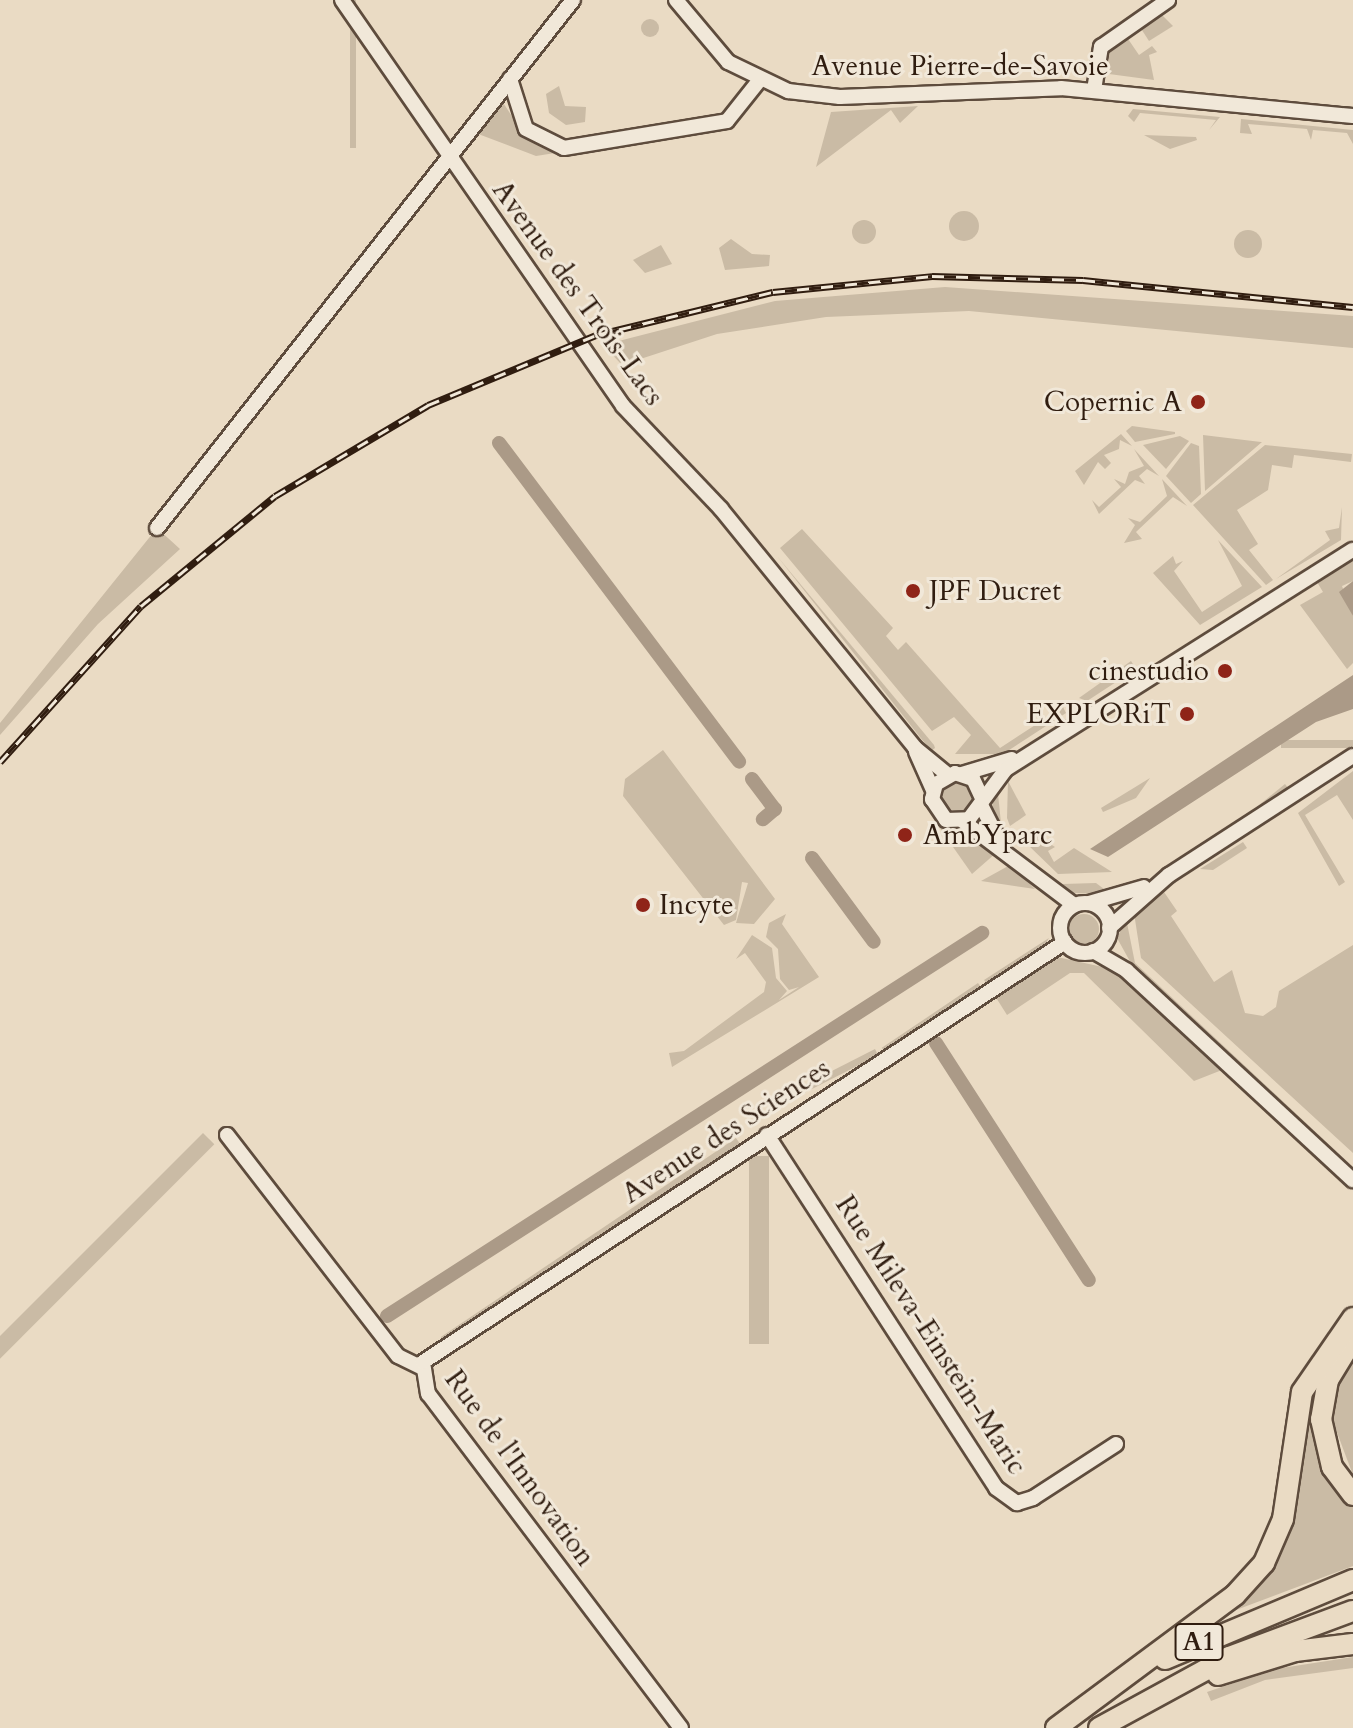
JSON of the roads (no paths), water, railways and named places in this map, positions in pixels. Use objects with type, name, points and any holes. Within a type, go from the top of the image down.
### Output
[{"type":"highway","points":[[1056,1728],[1235,1595],[1264,1563],[1283,1519],[1302,1392],[1353,1318]]},
{"type":"highway","points":[[1353,1339],[1328,1380],[1321,1419],[1332,1467],[1353,1495]]},
{"type":"highway","name":"A1","points":[[1056,1728],[1184,1649],[1353,1580]]},
{"type":"highway","name":"A1","points":[[1100,1728],[1218,1662],[1353,1611]]},
{"type":"highway","points":[[1100,1728],[1253,1663],[1353,1644]]},
{"type":"street","name":"Avenue des Trois-Lacs","points":[[342,0],[623,406],[707,492],[915,748],[933,790],[939,815],[964,822]]},
{"type":"street","points":[[157,528],[573,0]]},
{"type":"street","name":"Avenue Pierre-de-Savoie","points":[[676,0],[715,50],[758,82],[840,97],[1094,90],[1353,116]]},
{"type":"street","points":[[1094,90],[1101,47],[1168,0]]},
{"type":"street","points":[[510,79],[526,129],[564,148],[727,121],[758,82]]},
{"type":"street","points":[[1353,550],[1031,752],[981,800],[964,822],[1000,843],[1050,894],[1065,942],[1093,951],[1127,971],[1353,1180]]},
{"type":"street","name":"Avenue des Trois-Lacs","points":[[915,748],[955,774],[981,800]]},
{"type":"street","points":[[933,790],[955,774],[1031,752]]},
{"type":"street","points":[[1093,951],[1169,875],[1353,756]]},
{"type":"street","points":[[981,800],[1000,843]]},
{"type":"street","points":[[1060,925],[1081,904],[1169,875]]},
{"type":"street","points":[[1050,894],[1101,909],[1108,933],[1127,971]]},
{"type":"street","name":"Avenue des Sciences","points":[[421,1367],[440,1346],[1065,942]]},
{"type":"street","name":"Rue de l'Innovation","points":[[227,1135],[398,1356],[421,1367],[428,1394],[681,1728]]},
{"type":"street","name":"Rue Mileva-Einstein-Maric","points":[[767,1135],[996,1488],[1017,1503],[1033,1498],[1116,1444]]},
{"type":"waterway","points":[[499,443],[739,762]]},
{"type":"waterway","points":[[752,779],[775,809],[763,819]]},
{"type":"waterway","points":[[812,858],[874,942]]},
{"type":"waterway","points":[[387,1316],[982,933]]},
{"type":"waterway","points":[[936,1043],[1089,1280]]},
{"type":"railway","points":[[0,762],[141,606],[275,496],[428,405],[596,335],[773,292],[932,276],[1083,280],[1353,307]]},
{"type":"place","name":"Copernic A","points":[[1198,402]]},
{"type":"place","name":"JPF Ducret","points":[[913,591]]},
{"type":"place","name":"cinestudio","points":[[1225,671]]},
{"type":"place","name":"EXPLORiT","points":[[1187,714]]},
{"type":"place","name":"AmbYparc","points":[[905,835]]},
{"type":"place","name":"Incyte","points":[[643,905]]}]
